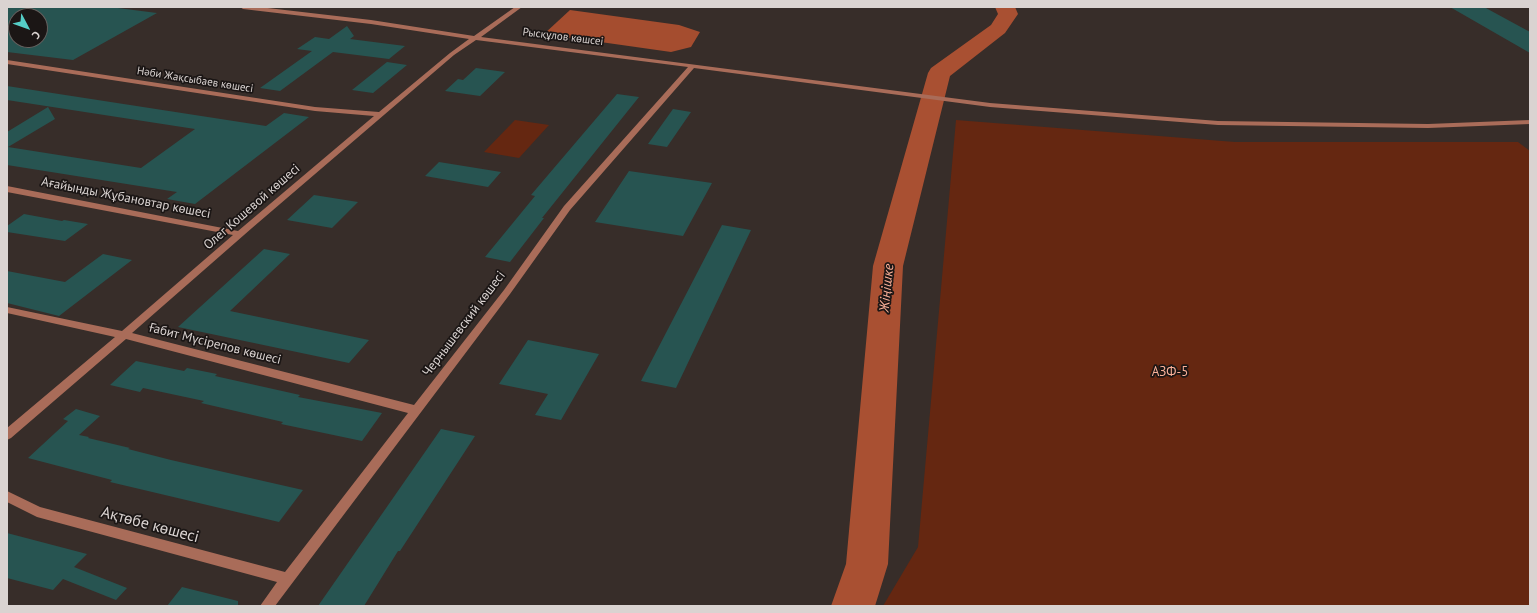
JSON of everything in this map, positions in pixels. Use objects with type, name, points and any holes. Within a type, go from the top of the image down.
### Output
[{"type":"street","name":"Рысқұлов көшсеі","points":[[243,7],[371,22],[476,38],[524,43],[990,105],[1218,123],[1428,126],[1530,122]]},
{"type":"street","name":"Олег Кошевой көшесі","points":[[7,435],[380,114],[452,54],[519,7]]},
{"type":"street","name":"Нәби Жақсыбаев көшесі","points":[[7,62],[315,109],[380,114]]},
{"type":"street","name":"Чернышевский көшесі","points":[[267,606],[415,410],[424,401],[507,292],[567,208],[693,66]]},
{"type":"street","name":"Ағайынды Жұбановтар көшесі","points":[[7,188],[240,234]]},
{"type":"street","name":"Ғабит Мүсірепов көшесі","points":[[7,310],[124,335],[415,410]]},
{"type":"street","name":"Ақтөбе көшесі","points":[[7,496],[37,512],[287,579]]},
{"type":"green space","points":[[515,120],[549,125],[519,158],[484,152]]},
{"type":"green space","name":"АЗФ-5","points":[[956,120],[1235,142],[1518,142],[1530,151],[1530,606],[883,606],[918,547]]},
{"type":"shaded area","points":[[570,10],[679,25],[700,32],[691,47],[671,52],[544,34]]},
{"type":"building","points":[[7,7],[110,7],[157,13],[73,60],[7,52]]},
{"type":"building","points":[[1450,7],[1484,7],[1530,32],[1530,53]]},
{"type":"building","points":[[347,26],[354,36],[350,39],[405,46],[389,59],[333,52],[280,91],[260,88],[312,51],[297,49],[315,37],[329,39]]},
{"type":"building","points":[[387,62],[407,65],[373,93],[352,90]]},
{"type":"building","points":[[476,68],[505,72],[480,96],[445,91],[458,79],[463,80]]},
{"type":"building","points":[[7,86],[266,126],[284,113],[309,117],[195,204],[167,199],[177,192],[7,165],[7,132],[48,107],[55,119],[8,147],[141,168],[195,129],[7,100]]},
{"type":"building","points":[[617,94],[639,97],[542,218],[544,218],[510,262],[485,257],[535,196],[531,195]]},
{"type":"building","points":[[673,109],[691,112],[667,147],[648,144]]},
{"type":"building","points":[[439,162],[501,172],[488,187],[425,176]]},
{"type":"building","points":[[629,171],[712,183],[683,236],[595,222]]},
{"type":"building","points":[[314,195],[358,202],[332,228],[287,220]]},
{"type":"building","points":[[24,214],[88,224],[65,241],[7,232],[7,226]]},
{"type":"building","points":[[722,225],[751,230],[676,388],[641,381]]},
{"type":"building","points":[[264,249],[290,254],[230,311],[369,340],[349,363],[178,327]]},
{"type":"building","points":[[103,254],[132,260],[59,316],[7,303],[7,271],[65,282]]},
{"type":"building","points":[[528,340],[599,354],[561,420],[535,415],[548,394],[499,384]]},
{"type":"building","points":[[136,361],[184,371],[187,368],[217,374],[215,376],[300,395],[298,397],[382,413],[362,441],[281,424],[283,422],[201,403],[204,401],[143,388],[140,392],[110,385]]},
{"type":"building","points":[[76,409],[100,416],[79,435],[171,460],[303,490],[279,522],[110,482],[112,480],[28,458],[68,421],[63,419]]},
{"type":"building","points":[[441,429],[475,436],[400,551],[398,551],[364,606],[318,606]]},
{"type":"building","points":[[7,533],[87,554],[74,567],[127,588],[116,600],[63,579],[53,590],[7,578]]},
{"type":"building","points":[[182,587],[238,601],[238,606],[167,606]]},
{"type":"waterway","name":"Жіңішке","points":[[853,606],[867,564],[888,266],[939,73],[998,29],[1008,14],[1005,7]]}]
